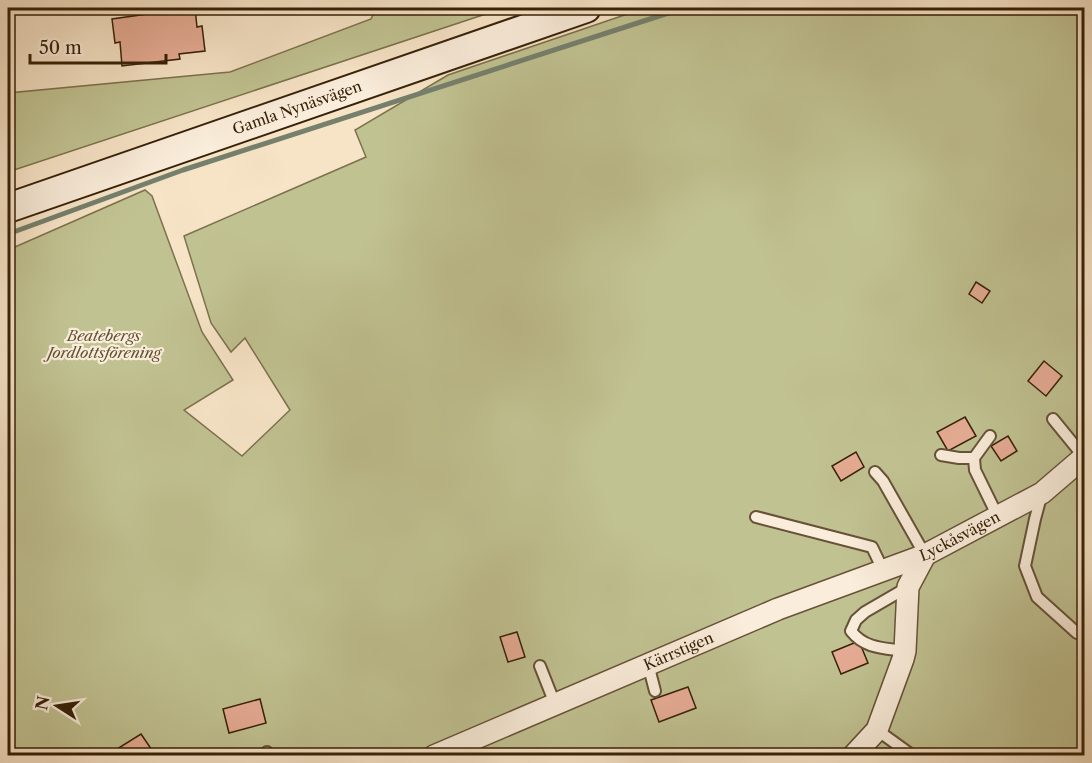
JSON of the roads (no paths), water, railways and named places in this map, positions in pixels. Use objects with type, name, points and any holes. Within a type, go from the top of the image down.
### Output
[{"type":"street","name":"Gamla Nynäsvägen","points":[[8,208],[586,8]]},
{"type":"street","name":"Lyckåsvägen","points":[[853,756],[877,730],[905,651],[908,587],[925,555],[1042,493],[1084,457]]},
{"type":"street","name":"Kärrstigen","points":[[434,756],[778,609],[925,555]]},
{"type":"lane","points":[[1053,420],[1084,457]]},
{"type":"lane","points":[[990,436],[974,458],[975,470],[998,517]]},
{"type":"lane","points":[[941,455],[974,458]]},
{"type":"lane","points":[[875,472],[883,481],[925,555]]},
{"type":"lane","points":[[1042,493],[1025,566],[1037,597],[1077,633]]},
{"type":"lane","points":[[756,517],[872,547],[883,570]]},
{"type":"lane","points":[[905,651],[871,646],[856,638],[851,632],[856,620],[865,612],[908,587]]},
{"type":"lane","points":[[648,664],[655,691]]},
{"type":"lane","points":[[540,666],[555,704]]},
{"type":"lane","points":[[877,730],[897,751],[913,756]]},
{"type":"waterway","points":[[8,234],[183,170],[684,8]]},
{"type":"park label","name":"Beatebergs Jordlottsförening","points":[[104,344]]}]
